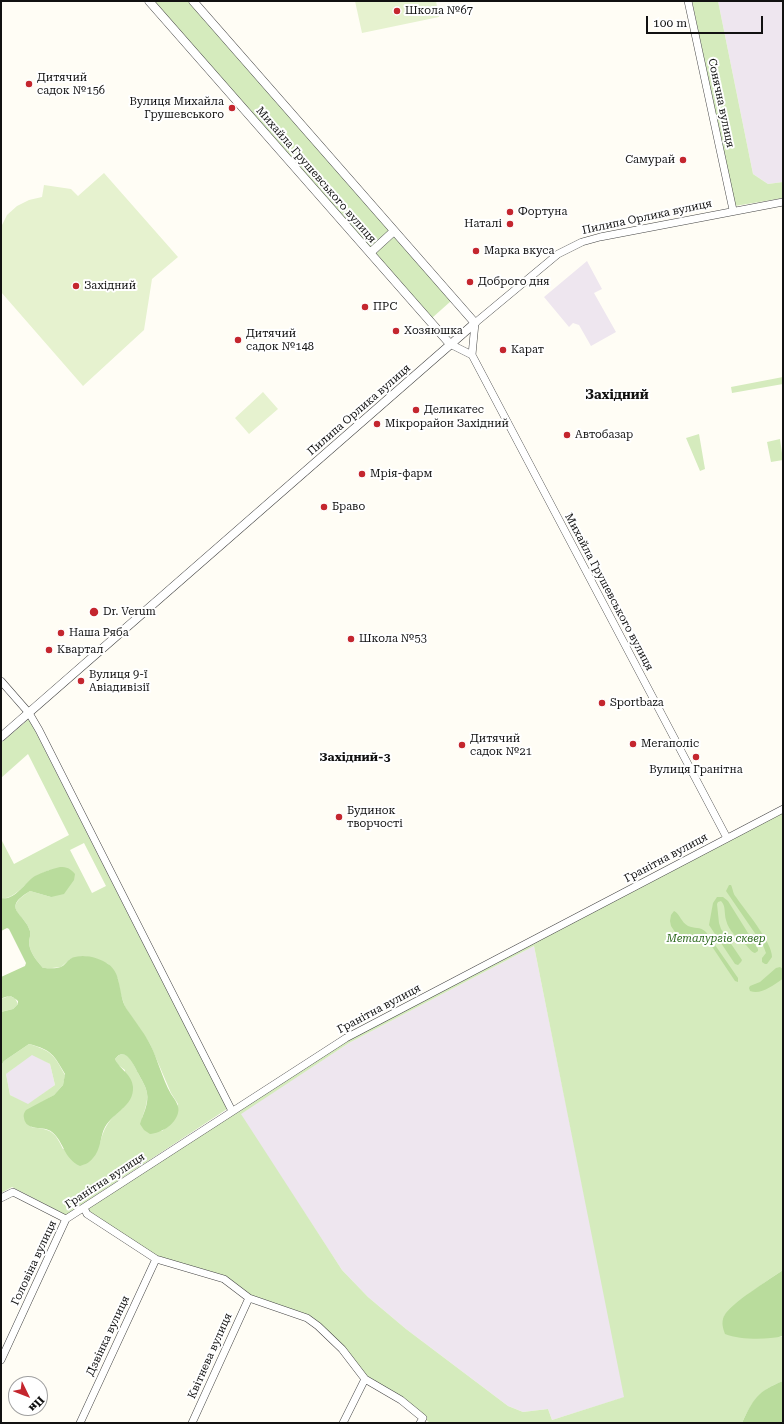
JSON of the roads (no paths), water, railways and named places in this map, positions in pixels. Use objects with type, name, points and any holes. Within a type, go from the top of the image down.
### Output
[{"type":"street","name":"Михайла Грушевського вулиця","points":[[149,1],[450,344],[472,355],[728,838]]},
{"type":"street","name":"Михайла Грушевського вулиця","points":[[193,1],[475,322]]},
{"type":"street","name":"Сонячна вулиця","points":[[688,1],[733,210]]},
{"type":"street","name":"Пилипа Орлика вулиця","points":[[1,737],[475,322],[551,259],[573,246],[600,237],[733,210],[783,202]]},
{"type":"street","points":[[370,252],[394,231]]},
{"type":"street","points":[[472,355],[475,322]]},
{"type":"street","points":[[1,681],[29,712],[232,1111]]},
{"type":"street","name":"Гранітна вулиця","points":[[1,1198],[13,1192],[66,1220],[346,1038],[783,809]]},
{"type":"street","points":[[84,1208],[88,1214],[156,1259],[224,1279],[248,1298],[306,1318],[318,1326],[342,1349],[365,1379],[401,1400],[422,1420]]},
{"type":"street","name":"Головіна вулиця","points":[[1,1360],[66,1220]]},
{"type":"street","name":"Дзвінка вулиця","points":[[80,1423],[156,1259]]},
{"type":"street","name":"Квітнева вулиця","points":[[192,1423],[248,1298]]},
{"type":"street","points":[[343,1423],[365,1379]]},
{"type":"place","name":"Школа №67","points":[[397,11]]},
{"type":"place","name":"Дитячий садок №156","points":[[29,84]]},
{"type":"place","name":"Вулиця Михайла Грушевського","points":[[232,108]]},
{"type":"place","name":"Самурай","points":[[683,160]]},
{"type":"place","name":"Фортуна","points":[[510,212]]},
{"type":"place","name":"Наталі","points":[[510,224]]},
{"type":"place","name":"Марка вкуса","points":[[476,251]]},
{"type":"place","name":"Доброго дня","points":[[470,282]]},
{"type":"place","name":"Західний","points":[[76,286]]},
{"type":"place","name":"ПРС","points":[[365,307]]},
{"type":"place","name":"Хозяюшка","points":[[396,331]]},
{"type":"place","name":"Дитячий садок №148","points":[[238,340]]},
{"type":"place","name":"Карат","points":[[503,350]]},
{"type":"place","name":"Деликатес","points":[[416,410]]},
{"type":"place","name":"Мікрорайон Західний","points":[[377,424]]},
{"type":"place","name":"Автобазар","points":[[567,435]]},
{"type":"place","name":"Мрія-фарм","points":[[362,474]]},
{"type":"place","name":"Браво","points":[[324,507]]},
{"type":"place","name":"Dr. Verum","points":[[94,612]]},
{"type":"place","name":"Наша Ряба","points":[[61,633]]},
{"type":"place","name":"Школа №53","points":[[351,639]]},
{"type":"place","name":"Квартал","points":[[49,650]]},
{"type":"place","name":"Вулиця 9-ї Авіадивізії","points":[[81,681]]},
{"type":"place","name":"Sportbaza","points":[[602,703]]},
{"type":"place","name":"Мегаполіс","points":[[633,744]]},
{"type":"place","name":"Дитячий садок №21","points":[[462,745]]},
{"type":"place","name":"Вулиця Гранітна","points":[[696,757]]},
{"type":"place","name":"Будинок творчості","points":[[339,817]]},
{"type":"district","name":"Західний","points":[[617,395]]},
{"type":"district","name":"Західний-3","points":[[355,757]]},
{"type":"park label","name":"Металургів сквер","points":[[716,939]]}]
